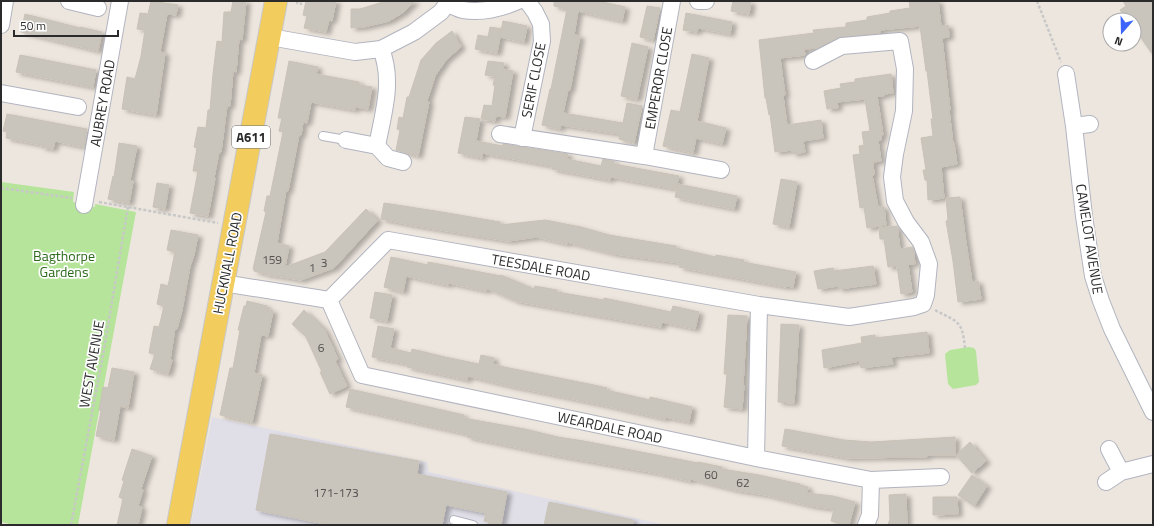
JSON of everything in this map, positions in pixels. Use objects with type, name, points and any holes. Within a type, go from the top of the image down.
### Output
[{"type":"main road","name":"HUCKNALL ROAD","points":[[178,525],[276,1]]},
{"type":"street","points":[[1,25],[5,1]]},
{"type":"street","points":[[69,1],[98,8]]},
{"type":"street","name":"AUBREY ROAD","points":[[84,202],[120,1]]},
{"type":"street","points":[[270,37],[356,52],[381,50],[414,32],[441,12],[449,2],[462,10],[476,11],[505,7],[518,1]]},
{"type":"street","name":"SERIF CLOSE","points":[[522,138],[542,41],[541,24],[527,1]]},
{"type":"street","name":"EMPEROR CLOSE","points":[[644,156],[672,1]]},
{"type":"street","points":[[698,1],[706,1]]},
{"type":"street","points":[[813,61],[842,46],[900,41],[905,69],[904,111],[892,177],[895,201],[906,222],[921,242],[929,264],[926,295],[923,304]]},
{"type":"street","points":[[377,146],[388,85],[384,58],[381,50]]},
{"type":"street","name":"CAMELOT AVENUE","points":[[1066,74],[1074,126],[1084,216],[1094,276],[1101,301],[1112,329],[1153,412]]},
{"type":"street","points":[[1,93],[78,107]]},
{"type":"street","points":[[1074,126],[1090,124]]},
{"type":"street","name":"SERIF CLOSE","points":[[500,134],[644,156]]},
{"type":"street","points":[[346,140],[377,146],[388,158],[403,162]]},
{"type":"street","points":[[644,156],[721,170]]},
{"type":"street","name":"TEESDALE ROAD","points":[[329,300],[388,240],[759,305],[849,317],[914,307],[923,304]]},
{"type":"street","points":[[223,283],[329,300]]},
{"type":"street","name":"WEARDALE ROAD","points":[[329,300],[362,375],[756,458],[871,480],[940,477]]},
{"type":"street","points":[[756,458],[759,305]]},
{"type":"street","points":[[1109,449],[1121,472]]},
{"type":"street","points":[[1106,482],[1121,472],[1153,464]]},
{"type":"street","points":[[866,525],[870,515],[871,480]]},
{"type":"lane","points":[[323,136],[346,140]]},
{"type":"lane","points":[[454,520],[472,525]]},
{"type":"path","points":[[298,1],[297,3],[302,4]]},
{"type":"path","points":[[1037,1],[1066,74]]},
{"type":"path","points":[[1,188],[234,225]]},
{"type":"path","name":"WEST AVENUE","points":[[71,525],[104,349],[128,207]]},
{"type":"path","points":[[923,304],[958,322],[963,330],[965,348]]},
{"type":"shaded area","points":[[212,417],[427,462],[429,472],[666,525],[191,525]]},
{"type":"green space","name":"Bagthorpe Gardens","points":[[1,182],[74,192],[73,202],[95,207],[95,204],[136,212],[78,525],[14,525],[1,522]]},
{"type":"green space","points":[[969,347],[974,348],[976,351],[979,382],[976,385],[953,389],[948,384],[945,354],[950,350]]},
{"type":"building","points":[[151,1],[178,5],[176,15],[167,14],[160,52],[165,53],[156,115],[122,109],[127,77],[135,79],[141,56],[145,30],[137,29],[140,13],[148,14]]},
{"type":"building","points":[[233,1],[246,1],[242,40],[239,39],[236,72],[233,71],[230,106],[227,106],[221,152],[219,152],[208,216],[190,213],[198,171],[193,171],[197,148],[194,147],[198,127],[206,128],[208,110],[210,110],[217,41],[222,42],[224,12],[231,12]]},
{"type":"building","points":[[306,1],[336,1],[332,21],[329,20],[326,32],[304,28],[307,16],[303,15]]},
{"type":"building","points":[[386,1],[415,1],[404,12],[389,21],[364,27],[351,28],[351,9],[360,9]]},
{"type":"building","points":[[554,1],[598,1],[625,7],[622,21],[578,11],[574,35],[580,36],[570,90],[568,90],[563,113],[623,123],[627,103],[642,106],[634,143],[619,139],[620,134],[561,125],[560,129],[542,125],[551,89],[567,9],[554,6]]},
{"type":"building","points":[[733,1],[751,2],[749,14],[731,11]]},
{"type":"building","points":[[909,1],[938,1],[941,26],[948,25],[949,37],[942,38],[953,144],[954,143],[957,164],[941,167],[944,198],[928,200],[927,180],[925,180],[923,170],[926,170],[921,138],[933,136],[931,119],[933,119],[920,26],[880,30],[880,33],[841,37],[818,48],[804,49],[805,55],[780,58],[787,125],[821,120],[823,138],[803,141],[805,152],[793,154],[792,150],[775,152],[770,114],[769,115],[765,98],[759,40],[814,33],[813,30],[846,27],[846,23],[867,20],[867,17],[910,8]]},
{"type":"building","points":[[1123,1],[1153,1],[1153,55],[1142,39],[1142,12],[1121,12],[1120,10],[1126,6]]},
{"type":"building","points":[[647,6],[660,8],[653,40],[640,37]]},
{"type":"building","points":[[686,13],[732,22],[730,34],[698,28],[697,32],[683,30]]},
{"type":"building","points":[[25,14],[102,32],[98,51],[21,32]]},
{"type":"building","points":[[503,21],[527,26],[524,42],[500,37],[497,53],[475,49],[478,35],[488,37],[490,27],[501,29]]},
{"type":"building","points":[[452,31],[461,47],[446,60],[435,76],[427,101],[429,102],[418,156],[396,150],[400,130],[397,129],[399,117],[403,118],[407,97],[409,97],[421,60],[436,43]]},
{"type":"building","points":[[632,43],[648,47],[637,99],[621,96]]},
{"type":"building","points":[[692,54],[709,58],[697,121],[726,128],[722,144],[696,138],[693,153],[663,146],[671,110],[680,112]]},
{"type":"building","points":[[20,55],[96,70],[93,87],[16,72]]},
{"type":"building","points":[[289,61],[318,67],[316,74],[359,82],[359,85],[372,87],[368,109],[355,107],[355,110],[311,102],[307,123],[303,122],[288,191],[286,190],[277,243],[289,246],[285,267],[325,252],[366,209],[378,220],[334,268],[301,280],[264,274],[266,274],[254,271],[253,269],[266,212],[264,211],[267,196],[270,196],[283,132],[279,131],[282,118],[278,118]]},
{"type":"building","points":[[488,61],[504,63],[503,69],[513,71],[505,117],[496,116],[495,121],[481,119],[484,105],[492,106],[495,85],[493,85],[495,76],[485,75]]},
{"type":"building","points":[[891,74],[893,93],[884,94],[884,96],[877,96],[883,135],[881,136],[881,140],[878,140],[881,161],[873,162],[874,175],[872,175],[878,207],[884,207],[886,225],[867,228],[864,207],[860,208],[853,155],[860,154],[859,146],[864,145],[862,132],[870,131],[865,99],[837,102],[838,108],[827,109],[824,91],[841,88],[840,84],[855,82],[855,79]]},
{"type":"building","points":[[7,114],[87,129],[84,147],[55,141],[53,149],[41,147],[42,145],[6,138],[7,132],[3,131]]},
{"type":"building","points":[[465,117],[480,119],[476,141],[568,154],[567,159],[601,166],[603,159],[614,161],[614,164],[679,176],[676,189],[611,177],[610,180],[552,169],[552,166],[482,153],[482,158],[458,153]]},
{"type":"building","points":[[119,143],[137,146],[130,180],[133,181],[129,203],[108,199],[113,176],[114,177]]},
{"type":"building","points":[[781,179],[797,182],[789,227],[773,224]]},
{"type":"building","points":[[157,183],[169,185],[165,209],[153,207]]},
{"type":"building","points":[[678,184],[737,196],[734,209],[675,197]]},
{"type":"building","points":[[960,197],[972,282],[978,281],[981,299],[958,302],[946,221],[948,220],[946,198]]},
{"type":"building","points":[[384,203],[500,222],[500,225],[545,220],[581,227],[609,235],[676,246],[676,248],[716,257],[716,255],[744,260],[743,262],[796,272],[793,287],[786,287],[679,267],[680,263],[615,254],[567,242],[567,244],[537,237],[508,241],[411,225],[381,219]]},
{"type":"building","points":[[897,226],[900,249],[913,247],[915,264],[908,264],[912,292],[901,294],[897,266],[888,267],[884,239],[880,239],[879,228]]},
{"type":"building","points":[[171,230],[198,235],[190,266],[182,310],[177,329],[175,328],[170,360],[172,360],[168,374],[150,369],[155,354],[149,353],[154,326],[159,327],[164,306],[157,304],[161,284],[168,286],[175,252],[167,250]]},
{"type":"building","points":[[391,257],[428,265],[428,262],[501,275],[534,289],[535,286],[557,290],[557,292],[604,300],[604,298],[671,312],[673,306],[699,312],[695,329],[662,322],[661,327],[516,301],[486,288],[486,291],[406,276],[403,292],[384,287]]},
{"type":"building","points":[[873,266],[876,284],[839,289],[838,286],[818,289],[814,271],[833,268],[834,271]]},
{"type":"building","points":[[375,292],[392,295],[387,321],[370,318]]},
{"type":"building","points":[[247,301],[267,306],[266,309],[273,311],[268,336],[261,335],[254,373],[262,375],[252,422],[220,415],[230,368],[233,368],[240,330],[238,330],[244,306],[246,306]]},
{"type":"building","points":[[304,310],[324,329],[338,359],[335,361],[347,386],[330,394],[306,337],[292,324]]},
{"type":"building","points":[[728,315],[747,316],[742,409],[724,407],[727,374],[724,374]]},
{"type":"building","points":[[781,324],[799,325],[794,403],[778,402]]},
{"type":"building","points":[[378,326],[394,329],[390,348],[411,353],[412,349],[479,364],[481,355],[494,358],[493,364],[504,367],[594,385],[607,388],[606,390],[650,400],[650,397],[692,407],[689,422],[665,417],[665,419],[468,376],[467,380],[407,367],[408,364],[372,357]]},
{"type":"building","points":[[927,332],[929,353],[891,357],[893,364],[861,368],[860,361],[824,368],[822,350],[862,343],[861,337],[875,335],[875,338]]},
{"type":"building","points":[[112,368],[134,372],[128,408],[120,406],[114,440],[96,436],[101,411],[99,410],[103,387],[108,388]]},
{"type":"building","points":[[350,389],[464,415],[463,418],[698,462],[722,467],[722,469],[800,484],[808,487],[807,493],[833,496],[855,502],[849,525],[844,525],[831,521],[834,509],[812,506],[766,495],[735,490],[691,479],[690,481],[656,473],[554,455],[467,437],[467,434],[346,407]]},
{"type":"building","points":[[785,429],[844,440],[871,442],[955,437],[955,455],[927,455],[927,457],[848,458],[782,446]]},
{"type":"building","points":[[270,434],[419,461],[417,474],[507,492],[501,525],[488,525],[489,522],[484,521],[486,513],[446,505],[442,525],[330,525],[256,510]]},
{"type":"building","points":[[970,442],[986,461],[972,473],[956,455]]},
{"type":"building","points":[[132,449],[152,456],[141,489],[143,490],[138,506],[142,507],[138,525],[117,525],[123,499],[119,497],[124,481],[122,480]]},
{"type":"building","points":[[972,475],[987,486],[974,506],[958,495]]},
{"type":"building","points":[[906,494],[907,525],[888,525],[890,519],[889,495]]},
{"type":"building","points":[[933,497],[957,497],[958,514],[933,515]]},
{"type":"building","points":[[549,502],[633,520],[633,525],[544,525]]}]
